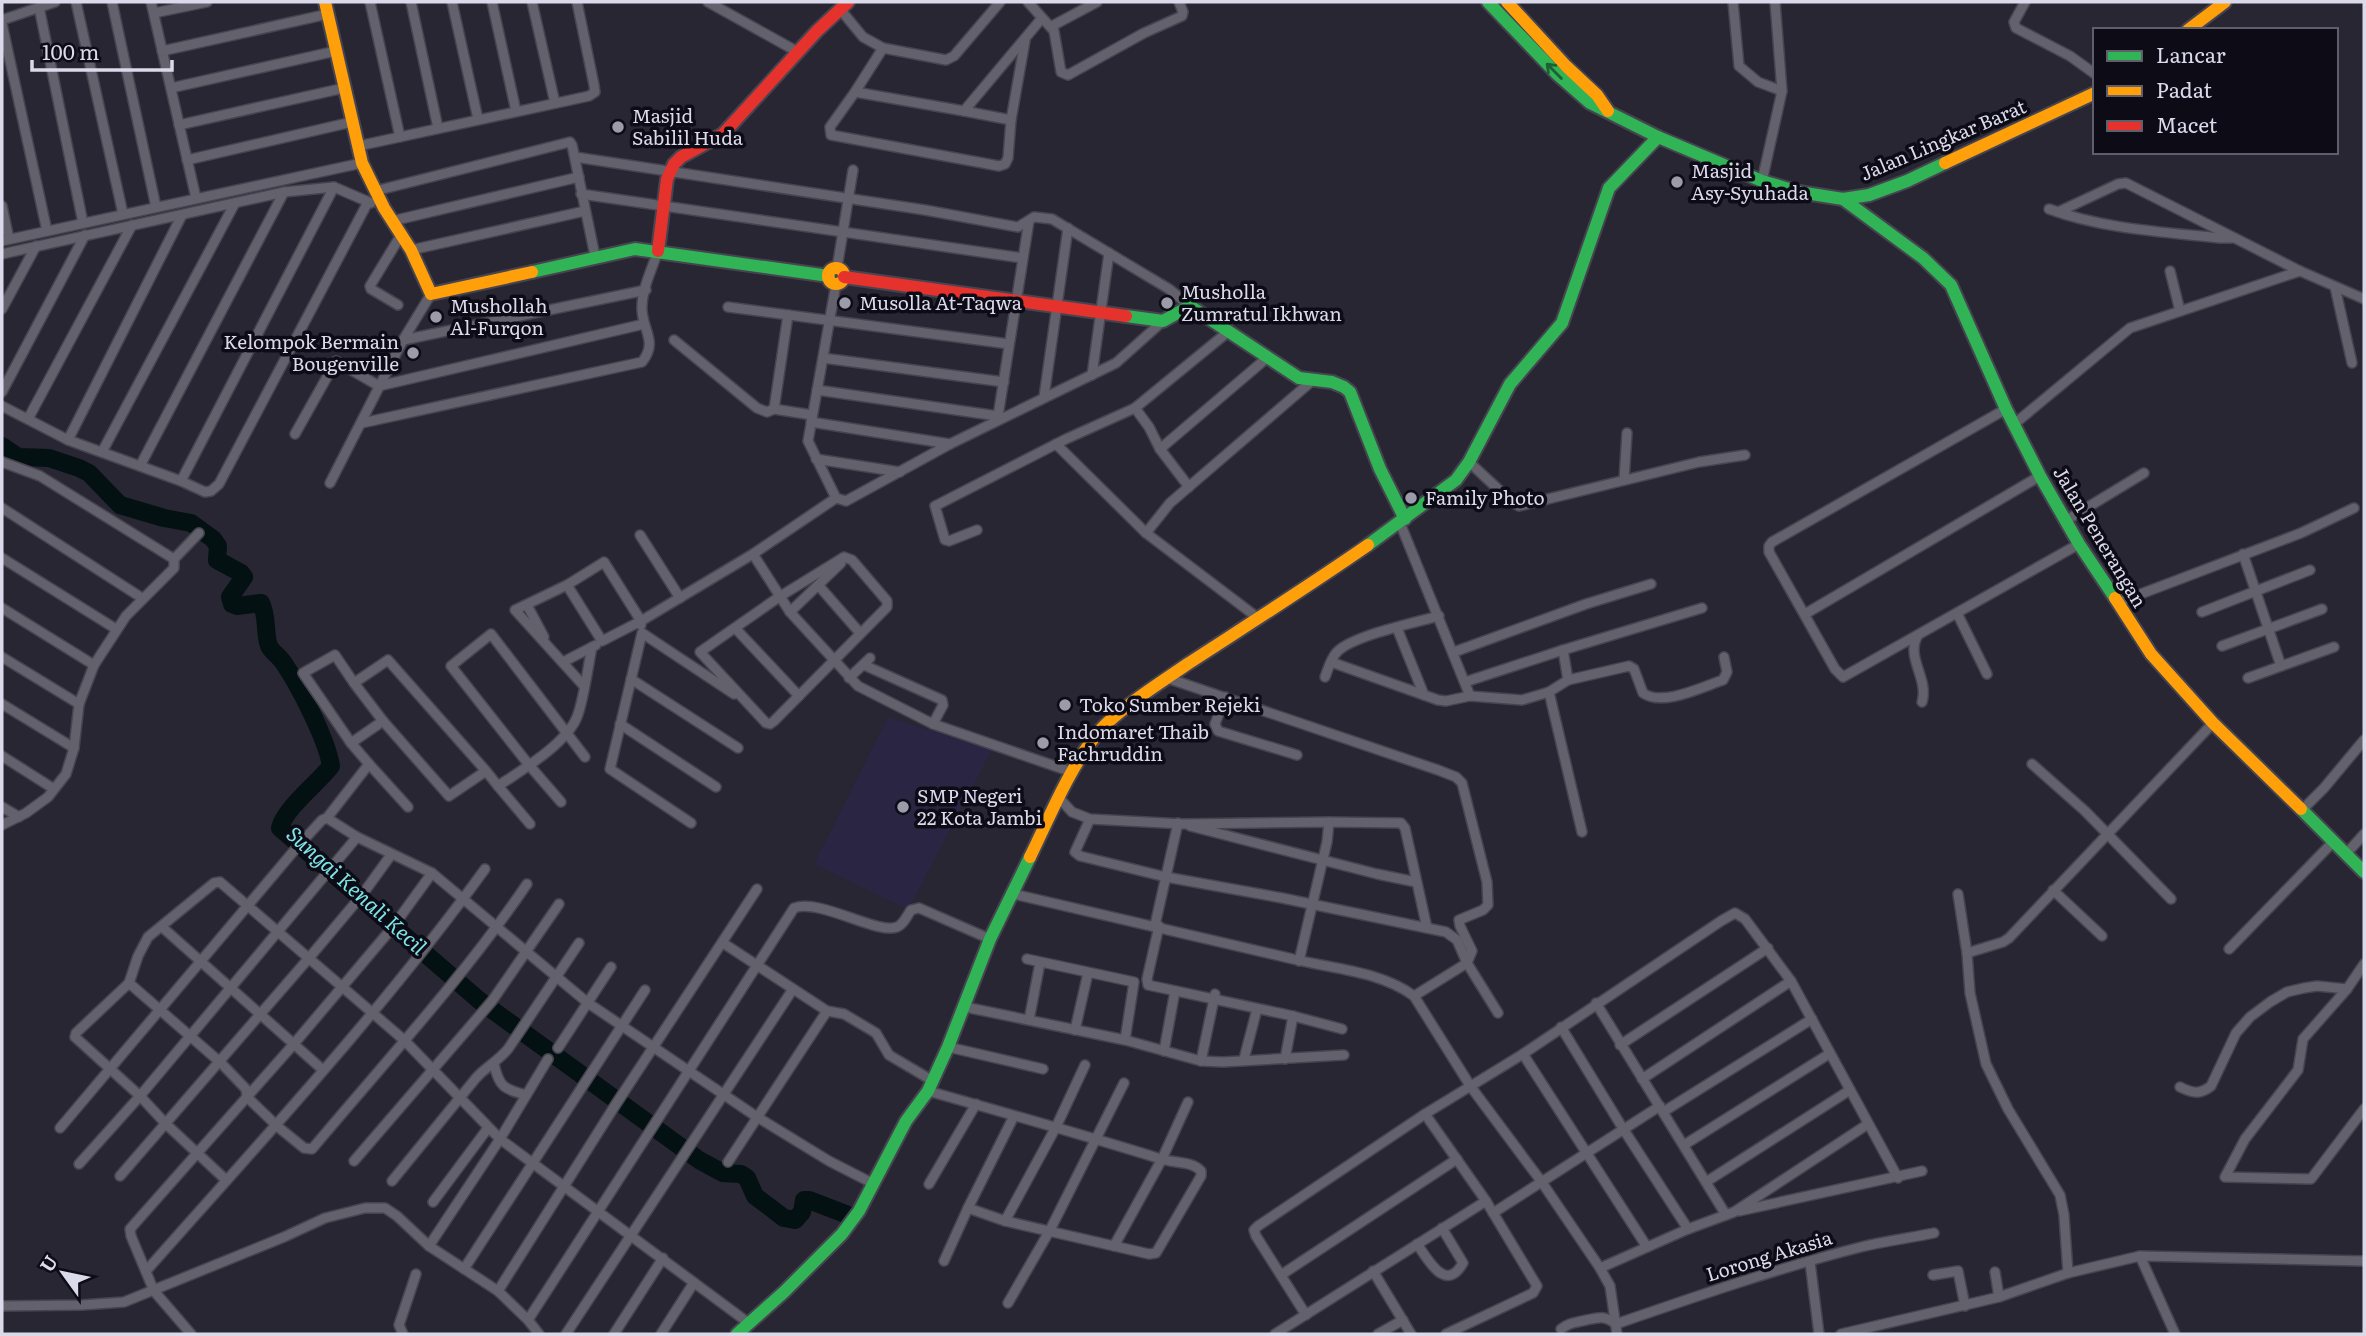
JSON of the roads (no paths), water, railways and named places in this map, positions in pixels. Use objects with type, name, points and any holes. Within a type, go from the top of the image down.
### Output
[{"type":"main road","name":"Jalan Lingkar Barat","points":[[1488,2],[1572,89],[1590,103],[1658,137],[1762,181],[1799,192],[1843,199],[1869,195],[1908,181],[2093,94]]},
{"type":"main road","name":"Jalan Lingkar Barat","points":[[1507,2],[1566,66],[1597,95],[1608,111]]},
{"type":"main road","points":[[2191,28],[2225,2]]},
{"type":"main road","points":[[658,251],[670,171],[681,157],[723,134],[844,5]]},
{"type":"main road","points":[[327,8],[371,197],[384,208],[411,250],[431,294],[635,248],[1163,321],[1190,306],[1299,378],[1326,380],[1341,385],[1350,393],[1403,521]]},
{"type":"main road","points":[[737,1334],[857,1216],[906,1121],[931,1086],[965,1007],[990,939],[1072,772],[1101,728],[1167,678],[1302,591],[1448,487],[1469,462],[1510,384],[1562,323],[1606,194],[1613,183],[1658,137]]},
{"type":"main road","name":"Jalan Penerangan","points":[[1843,199],[1945,277],[1957,296],[2013,425],[2065,521],[2162,667],[2213,723],[2364,873]]},
{"type":"street","points":[[47,231],[2,22],[55,2]]},
{"type":"street","points":[[76,2],[124,214]]},
{"type":"street","points":[[112,2],[156,207]]},
{"type":"street","points":[[151,2],[196,198]]},
{"type":"street","points":[[154,13],[207,2]]},
{"type":"street","points":[[370,2],[400,136]]},
{"type":"street","points":[[411,2],[438,128]]},
{"type":"street","points":[[452,2],[478,119]]},
{"type":"street","points":[[492,2],[516,111]]},
{"type":"street","points":[[532,2],[555,103]]},
{"type":"street","points":[[358,146],[589,96],[595,92],[577,2]]},
{"type":"street","points":[[708,2],[798,52]]},
{"type":"street","points":[[844,5],[863,37],[883,48],[942,61],[949,60],[1000,2]]},
{"type":"street","points":[[1028,2],[1052,26],[1061,72],[1068,75],[1181,16],[1183,12],[1179,2]]},
{"type":"street","points":[[1052,26],[1097,2]]},
{"type":"street","points":[[1733,2],[1739,66],[1758,82],[1782,90]]},
{"type":"street","points":[[1762,181],[1782,90],[1775,2]]},
{"type":"street","points":[[2025,2],[2014,22],[2017,28],[2070,56],[2093,73]]},
{"type":"street","points":[[38,7],[83,223]]},
{"type":"street","points":[[162,51],[327,8]]},
{"type":"street","points":[[964,111],[1042,18]]},
{"type":"street","points":[[883,48],[830,127],[830,132],[834,136],[999,166],[1005,164],[1008,158],[1011,120],[1025,39]]},
{"type":"street","points":[[171,88],[336,51]]},
{"type":"street","points":[[179,125],[344,88]]},
{"type":"street","points":[[855,92],[1011,120]]},
{"type":"street","points":[[187,160],[352,122]]},
{"type":"street","points":[[2,254],[284,192],[334,187],[371,197],[568,142],[572,144],[596,256]]},
{"type":"street","points":[[575,157],[1018,226],[1030,219],[1052,219],[1169,289],[1190,306]]},
{"type":"street","points":[[2,206],[5,240],[362,163]]},
{"type":"street","points":[[853,170],[808,441],[836,498],[846,501],[999,418],[1122,359],[1163,321]]},
{"type":"street","points":[[392,221],[579,177]]},
{"type":"street","points":[[2234,238],[2120,226],[2053,211],[2124,182],[2300,271],[2364,299]]},
{"type":"street","points":[[181,481],[334,187]]},
{"type":"street","points":[[141,466],[284,192]]},
{"type":"street","points":[[581,194],[1022,258]]},
{"type":"street","points":[[2,406],[68,440],[205,492],[211,491],[219,484],[371,197]]},
{"type":"street","points":[[102,452],[235,203]]},
{"type":"street","points":[[411,250],[585,211]]},
{"type":"street","points":[[68,440],[182,215]]},
{"type":"street","points":[[999,418],[1030,219]]},
{"type":"street","points":[[29,419],[132,225]]},
{"type":"street","points":[[1044,397],[1068,228]]},
{"type":"street","points":[[2,392],[85,235]]},
{"type":"street","points":[[398,305],[370,286],[401,235]]},
{"type":"street","points":[[2,309],[36,246]]},
{"type":"street","points":[[362,423],[637,364],[644,360],[650,348],[642,305],[658,251]]},
{"type":"street","points":[[1092,375],[1109,254]]},
{"type":"street","points":[[2171,271],[2180,311]]},
{"type":"street","points":[[2013,425],[2061,387],[2118,335],[2130,328],[2300,271]]},
{"type":"street","points":[[2335,287],[2352,363]]},
{"type":"street","points":[[403,340],[646,290]]},
{"type":"street","points":[[330,483],[403,340],[431,294]]},
{"type":"street","points":[[728,307],[1009,344]]},
{"type":"street","points":[[774,409],[788,315]]},
{"type":"street","points":[[295,435],[336,361],[379,386],[644,324]]},
{"type":"street","points":[[977,530],[947,541],[943,536],[935,506],[1056,444],[1135,408],[1229,331]]},
{"type":"street","points":[[674,340],[757,408],[767,412],[774,409],[950,444]]},
{"type":"street","points":[[823,358],[1004,382]]},
{"type":"street","points":[[1160,449],[1268,358]]},
{"type":"street","points":[[1146,533],[1163,510],[1313,380]]},
{"type":"street","points":[[817,390],[999,418]]},
{"type":"street","points":[[1135,408],[1160,449],[1189,488]]},
{"type":"street","points":[[2006,410],[1770,544],[1769,552],[1835,669],[1843,677],[2079,544]]},
{"type":"street","points":[[1624,480],[1627,433]]},
{"type":"street","points":[[1056,444],[1146,533],[1258,618]]},
{"type":"street","points":[[1469,462],[1519,506],[1699,462],[1745,455]]},
{"type":"street","points":[[816,459],[901,472]]},
{"type":"street","points":[[2,464],[40,476],[174,559]]},
{"type":"street","points":[[2065,521],[2144,473]]},
{"type":"street","points":[[1805,614],[2040,476]]},
{"type":"street","points":[[563,662],[680,598],[753,554],[836,498]]},
{"type":"street","points":[[2,508],[142,598]]},
{"type":"street","points":[[2117,603],[2301,533],[2354,508]]},
{"type":"street","points":[[1403,521],[1470,696]]},
{"type":"street","points":[[2,825],[48,797],[66,774],[74,748],[79,705],[94,665],[116,629],[142,598],[174,568],[174,559],[199,533]]},
{"type":"street","points":[[640,535],[680,598]]},
{"type":"street","points":[[753,554],[790,612],[849,678],[867,691],[933,724],[1072,772]]},
{"type":"street","points":[[2243,554],[2281,666]]},
{"type":"street","points":[[847,557],[888,602],[887,607],[770,724],[766,723],[700,652],[779,597],[847,557]]},
{"type":"street","points":[[790,612],[847,557]]},
{"type":"street","points":[[2,558],[116,629]]},
{"type":"street","points":[[583,685],[515,610],[566,585],[604,562],[641,621],[642,634],[610,769],[691,823]]},
{"type":"street","points":[[2202,612],[2310,570]]},
{"type":"street","points":[[1454,652],[1651,584]]},
{"type":"street","points":[[566,585],[602,641]]},
{"type":"street","points":[[819,586],[860,634]]},
{"type":"street","points":[[2,608],[94,665]]},
{"type":"street","points":[[1465,682],[1702,608]]},
{"type":"street","points":[[2222,646],[2322,609]]},
{"type":"street","points":[[1957,613],[1987,674]]},
{"type":"street","points":[[1325,677],[1331,662],[1342,648],[1439,616]]},
{"type":"street","points":[[735,628],[799,696]]},
{"type":"street","points":[[1397,628],[1424,695]]},
{"type":"street","points":[[561,802],[451,666],[491,634],[585,757]]},
{"type":"street","points":[[642,634],[750,705]]},
{"type":"street","points":[[1917,636],[1912,649],[1924,691],[1922,702]]},
{"type":"street","points":[[2248,678],[2334,646]]},
{"type":"street","points":[[498,786],[529,765],[566,734],[576,717],[592,647]]},
{"type":"street","points":[[1563,650],[1568,680]]},
{"type":"street","points":[[408,807],[351,743],[303,673],[335,655],[383,721],[449,796],[486,771]]},
{"type":"street","points":[[2,657],[79,705]]},
{"type":"street","points":[[1331,662],[1443,701],[1470,696],[1517,700],[1549,692],[1568,680],[1629,666],[1634,669],[1641,690],[1654,699],[1669,698],[1723,680],[1727,672],[1724,657]]},
{"type":"street","points":[[354,683],[388,660],[530,824]]},
{"type":"street","points":[[849,678],[867,661],[942,701],[943,705],[933,724]]},
{"type":"street","points":[[1167,678],[1438,770],[1460,780],[1465,789],[1488,888],[1486,908],[1459,921],[1472,951],[1467,963],[1414,996]]},
{"type":"street","points":[[631,679],[738,748]]},
{"type":"street","points":[[1549,692],[1582,832]]},
{"type":"street","points":[[1225,697],[1215,724],[1218,731],[1297,755]]},
{"type":"street","points":[[2,704],[74,748]]},
{"type":"street","points":[[351,743],[383,721]]},
{"type":"street","points":[[1967,953],[2003,942],[2213,723]]},
{"type":"street","points":[[620,724],[716,787]]},
{"type":"street","points":[[2302,810],[2364,740]]},
{"type":"street","points":[[2,756],[54,789]]},
{"type":"street","points":[[60,1128],[299,845],[327,818],[369,764]]},
{"type":"street","points":[[2032,764],[2073,799],[2171,899]]},
{"type":"street","points":[[1060,799],[1072,812],[1090,819],[1180,823],[1401,823],[1405,828],[1427,928]]},
{"type":"street","points":[[2,807],[19,817]]},
{"type":"street","points":[[327,818],[391,855],[432,873],[588,1003],[757,1117],[829,1161],[874,1184]]},
{"type":"street","points":[[1090,819],[1075,852],[1077,855],[1166,877],[1446,932],[1454,937],[1462,949],[1467,963],[1499,1013]]},
{"type":"street","points":[[1299,961],[1327,842],[1329,822]]},
{"type":"street","points":[[1180,823],[1416,882]]},
{"type":"street","points":[[1180,823],[1166,877],[1147,983],[1342,1029]]},
{"type":"street","points":[[2346,854],[2364,834]]},
{"type":"street","points":[[79,1164],[140,1096],[357,837]]},
{"type":"street","points":[[2229,949],[2334,841]]},
{"type":"street","points":[[120,1176],[309,958],[391,855]]},
{"type":"street","points":[[146,1272],[277,1126],[373,1013],[485,869]]},
{"type":"street","points":[[191,1334],[154,1291],[130,1229],[293,1045],[393,926],[432,873]]},
{"type":"street","points":[[226,1180],[75,1036],[129,983],[144,944],[155,930],[214,883],[220,882],[404,1040],[499,1139],[750,1324]]},
{"type":"street","points":[[129,983],[220,1063],[246,1089],[247,1097],[277,1126],[304,1148],[312,1149],[498,926],[527,884]]},
{"type":"street","points":[[498,1291],[757,888]]},
{"type":"street","points":[[2053,890],[2102,936]]},
{"type":"street","points":[[1013,894],[1157,925],[1381,979],[1414,996],[1471,1087],[1541,1181],[1600,1268],[1610,1286],[1617,1334]]},
{"type":"street","points":[[1958,894],[1970,993],[1986,1064],[2008,1109],[2060,1195],[2068,1273]]},
{"type":"street","points":[[354,1161],[431,1068],[489,1005],[559,904]]},
{"type":"street","points":[[528,1320],[794,908],[801,905],[823,909],[885,928],[896,927],[911,910],[919,908],[990,939]]},
{"type":"street","points":[[1306,1315],[1256,1236],[1254,1230],[1258,1226],[1732,914],[1738,914],[1745,919],[1791,981],[1898,1178]]},
{"type":"street","points":[[162,927],[323,1070]]},
{"type":"street","points":[[392,1181],[482,1070],[494,1064],[508,1049],[579,943]]},
{"type":"street","points":[[723,943],[827,1011],[844,1014],[876,1033],[889,1055],[931,1086],[1014,1116],[1197,1167],[1202,1171],[1156,1253],[1149,1254],[1005,1220],[968,1208]]},
{"type":"street","points":[[1620,1045],[1768,947]]},
{"type":"street","points":[[1027,959],[1134,982],[1125,1040]]},
{"type":"street","points":[[1029,1020],[1041,963]]},
{"type":"street","points":[[2364,964],[2347,989],[2302,1041],[2298,1070],[2245,1139],[2225,1177],[2311,1179],[2364,1110]]},
{"type":"street","points":[[558,1048],[611,967]]},
{"type":"street","points":[[1075,1030],[1088,973]]},
{"type":"street","points":[[1642,1079],[1791,981]]},
{"type":"street","points":[[2180,1087],[2197,1093],[2211,1086],[2240,1027],[2276,997],[2316,986],[2347,989]]},
{"type":"street","points":[[566,1334],[793,989]]},
{"type":"street","points":[[464,1269],[645,990]]},
{"type":"street","points":[[1164,1051],[1175,991]]},
{"type":"street","points":[[1201,1061],[1214,997]]},
{"type":"street","points":[[1596,1003],[1706,1182],[1730,1214]]},
{"type":"street","points":[[965,1007],[1125,1040],[1201,1061],[1344,1055]]},
{"type":"street","points":[[1244,1059],[1257,1009]]},
{"type":"street","points":[[728,1162],[827,1011]]},
{"type":"street","points":[[1284,1059],[1293,1016]]},
{"type":"street","points":[[1493,1213],[1624,1130],[1811,1019]]},
{"type":"street","points":[[1561,1027],[1688,1229]]},
{"type":"street","points":[[948,1047],[1043,1069]]},
{"type":"street","points":[[1523,1054],[1647,1247]]},
{"type":"street","points":[[1684,1145],[1829,1054]]},
{"type":"street","points":[[429,1246],[548,1059]]},
{"type":"street","points":[[494,1064],[502,1086],[526,1095]]},
{"type":"street","points":[[1005,1220],[1056,1127],[1085,1065]]},
{"type":"street","points":[[1008,1303],[1050,1230],[1124,1083]]},
{"type":"street","points":[[1706,1182],[1850,1090]]},
{"type":"street","points":[[1114,1246],[1162,1159],[1188,1102]]},
{"type":"street","points":[[929,1184],[976,1104]]},
{"type":"street","points":[[1425,1114],[1486,1201],[1537,1286],[1536,1290],[1446,1334]]},
{"type":"street","points":[[944,1261],[1014,1116]]},
{"type":"street","points":[[1730,1214],[1868,1124]]},
{"type":"street","points":[[433,1202],[488,1128]]},
{"type":"street","points":[[1281,1275],[1457,1159]]},
{"type":"street","points":[[1600,1268],[1688,1229],[1730,1214],[1922,1171]]},
{"type":"street","points":[[1275,1334],[1486,1201]]},
{"type":"street","points":[[2,1306],[82,1305],[124,1301],[154,1291],[325,1218],[365,1208],[385,1208],[429,1246],[498,1291],[528,1320],[538,1334]]},
{"type":"street","points":[[1417,1244],[1441,1275],[1461,1267],[1463,1263],[1443,1228]]},
{"type":"street","name":"Lorong Akasia","points":[[1616,1324],[1709,1292],[1862,1247],[1934,1233]]},
{"type":"street","points":[[2140,1256],[2175,1334]]},
{"type":"street","points":[[1841,1334],[1876,1330],[1999,1297],[2068,1273],[2140,1256],[2364,1261]]},
{"type":"street","points":[[614,1334],[663,1258]]},
{"type":"street","points":[[1810,1262],[1819,1334]]},
{"type":"street","points":[[1373,1271],[1411,1334]]},
{"type":"street","points":[[1933,1275],[1958,1271],[1965,1306]]},
{"type":"street","points":[[1995,1272],[1999,1297]]},
{"type":"street","points":[[403,1334],[399,1325],[416,1274]]},
{"type":"street","points":[[662,1334],[694,1284]]},
{"type":"street","points":[[1560,1329],[1570,1322],[1599,1316],[1607,1317],[1616,1324]]},
{"type":"street","points":[[1378,1334],[1403,1320]]},
{"type":"waterway","name":"Sungai Kenali Kecil","points":[[2,446],[18,457],[49,458],[79,468],[89,473],[120,505],[191,523],[218,546],[217,560],[244,577],[230,597],[232,604],[237,606],[261,603],[269,646],[297,684],[324,742],[331,766],[288,812],[280,828],[480,1001],[699,1160],[723,1173],[741,1174],[747,1178],[755,1196],[784,1218],[795,1220],[802,1212],[804,1200],[848,1215]]},
{"type":"place","name":"Masjid Sabilil Huda","points":[[618,127]]},
{"type":"place","name":"Masjid Asy-Syuhada","points":[[1677,182]]},
{"type":"place","name":"Musolla At-Taqwa","points":[[845,303]]},
{"type":"place","name":"Musholla Zumratul Ikhwan","points":[[1167,303]]},
{"type":"place","name":"Mushollah Al-Furqon","points":[[436,317]]},
{"type":"place","name":"Kelompok Bermain Bougenville","points":[[413,353]]},
{"type":"place","name":"Family Photo","points":[[1411,498]]},
{"type":"place","name":"Toko Sumber Rejeki","points":[[1065,705]]},
{"type":"place","name":"Indomaret Thaib Fachruddin","points":[[1043,743]]},
{"type":"place","name":"SMP Negeri 22 Kota Jambi","points":[[903,807]]}]
